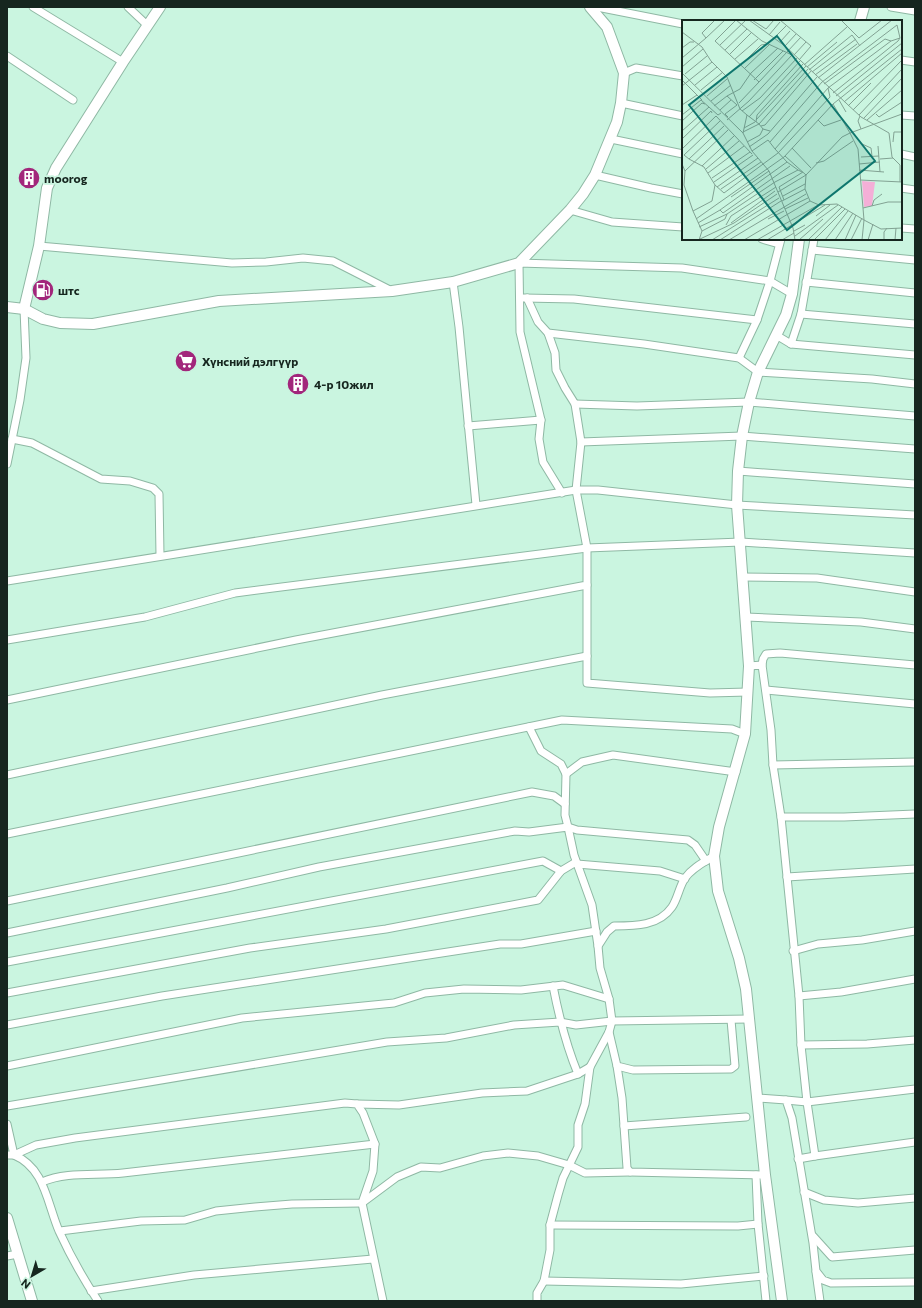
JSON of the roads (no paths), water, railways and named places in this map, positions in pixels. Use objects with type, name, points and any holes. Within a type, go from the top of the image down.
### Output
[{"type":"street","points":[[34,7],[123,62]]},
{"type":"street","points":[[128,7],[147,25]]},
{"type":"street","points":[[7,464],[26,358],[24,309],[39,246],[47,188],[56,168],[123,62],[160,7]]},
{"type":"street","points":[[519,263],[570,210],[595,174],[611,139],[621,103],[624,73],[607,27],[590,7]]},
{"type":"street","points":[[597,7],[682,24]]},
{"type":"street","points":[[860,20],[864,7]]},
{"type":"street","points":[[890,7],[915,11]]},
{"type":"street","points":[[7,56],[73,100]]},
{"type":"street","points":[[902,60],[915,62]]},
{"type":"street","points":[[624,73],[636,68],[682,76]]},
{"type":"street","points":[[621,103],[682,116]]},
{"type":"street","points":[[902,115],[915,116]]},
{"type":"street","points":[[611,139],[682,154]]},
{"type":"street","points":[[902,154],[915,157]]},
{"type":"street","points":[[595,174],[651,188],[682,194]]},
{"type":"street","points":[[902,188],[915,190]]},
{"type":"street","points":[[570,210],[612,222],[682,227]]},
{"type":"street","points":[[902,228],[915,229]]},
{"type":"street","points":[[739,358],[757,320],[770,282],[780,242],[768,240]]},
{"type":"street","points":[[766,1301],[758,1224],[761,1175],[757,1098],[746,989],[739,958],[718,891],[710,858],[736,772],[745,734],[749,666],[742,577],[741,542],[737,505],[738,471],[742,436],[748,402],[758,372],[786,315],[792,294],[799,240]]},
{"type":"street","points":[[791,344],[801,314],[814,240]]},
{"type":"street","points":[[39,246],[232,263],[266,262],[303,258],[333,261],[392,291]]},
{"type":"street","points":[[812,250],[915,260]]},
{"type":"street","points":[[519,263],[523,298],[520,332],[541,420],[539,438],[543,462],[562,493]]},
{"type":"street","points":[[7,307],[24,309],[43,319],[60,323],[93,324],[219,301],[392,291],[453,282],[519,263],[682,268],[770,282],[792,294]]},
{"type":"street","points":[[453,282],[459,327],[476,505]]},
{"type":"street","points":[[806,282],[915,293]]},
{"type":"street","points":[[523,298],[574,298],[757,320]]},
{"type":"street","points":[[523,298],[538,322],[548,333],[555,353],[556,370],[564,388],[575,404],[581,442],[576,490],[587,548],[587,683],[710,693],[748,692]]},
{"type":"street","points":[[801,314],[915,324]]},
{"type":"street","points":[[548,333],[644,344],[739,358],[758,372],[872,379],[915,384]]},
{"type":"street","points":[[776,334],[791,344],[915,355]]},
{"type":"street","points":[[575,404],[637,406],[748,402],[915,416]]},
{"type":"street","points":[[468,426],[541,420]]},
{"type":"street","points":[[581,442],[742,436],[915,449]]},
{"type":"street","points":[[12,439],[32,443],[100,479],[130,481],[153,488],[159,494],[160,555]]},
{"type":"street","points":[[738,471],[915,484]]},
{"type":"street","points":[[7,582],[160,555],[576,490],[598,490],[737,505],[915,515]]},
{"type":"street","points":[[7,640],[145,617],[235,592],[587,548],[741,542],[915,553]]},
{"type":"street","points":[[742,577],[817,578],[915,592]]},
{"type":"street","points":[[7,700],[303,638],[587,585]]},
{"type":"street","points":[[746,617],[861,622],[915,629]]},
{"type":"street","points":[[815,1156],[801,1046],[799,996],[781,817],[773,765],[762,664],[763,659],[766,654],[780,653],[915,665]]},
{"type":"street","points":[[7,775],[382,695],[587,656]]},
{"type":"street","points":[[749,666],[762,664]]},
{"type":"street","points":[[766,690],[915,704]]},
{"type":"street","points":[[7,834],[562,720],[732,729],[745,734]]},
{"type":"street","points":[[529,727],[541,751],[561,764],[566,774],[565,804],[568,827],[576,864],[592,905],[600,968],[609,999],[612,1021],[609,1032],[590,1067],[585,1104],[578,1125],[578,1147],[563,1178],[550,1225],[550,1250],[544,1281],[537,1293],[537,1301]]},
{"type":"street","points":[[566,774],[582,762],[613,756],[736,772]]},
{"type":"street","points":[[773,765],[915,762]]},
{"type":"street","points":[[7,901],[532,792],[554,796],[565,804]]},
{"type":"street","points":[[781,817],[844,817],[915,814]]},
{"type":"street","points":[[7,933],[228,888],[320,866],[515,831],[529,832],[568,827],[577,830],[688,840],[710,858]]},
{"type":"street","points":[[598,946],[607,932],[614,926],[634,926],[658,921],[672,907],[685,879],[697,866],[710,858]]},
{"type":"street","points":[[7,962],[544,860],[561,871]]},
{"type":"street","points":[[7,993],[250,948],[386,929],[538,900],[561,871],[576,864],[660,871],[685,879]]},
{"type":"street","points":[[787,877],[915,869]]},
{"type":"street","points":[[7,1025],[162,996],[500,944],[521,944],[596,931]]},
{"type":"street","points":[[794,951],[818,944],[862,940],[915,931]]},
{"type":"street","points":[[799,996],[841,992],[915,979]]},
{"type":"street","points":[[553,986],[560,1022],[568,1051],[578,1074]]},
{"type":"street","points":[[7,1066],[242,1018],[394,1003],[425,993],[448,991],[521,990],[563,986],[609,999]]},
{"type":"street","points":[[7,1106],[387,1042],[446,1038],[514,1025],[560,1022],[576,1025],[612,1021],[749,1019]]},
{"type":"street","points":[[617,1066],[633,1070],[731,1069],[735,1066],[736,1057],[731,1020]]},
{"type":"street","points":[[609,1032],[617,1066],[622,1098],[627,1168],[630,1172]]},
{"type":"street","points":[[801,1046],[867,1044],[915,1040]]},
{"type":"street","points":[[10,1155],[36,1145],[75,1138],[345,1103],[399,1105],[482,1093],[527,1090],[578,1074],[590,1067]]},
{"type":"street","points":[[757,1098],[807,1102],[915,1089]]},
{"type":"street","points":[[786,1100],[792,1118],[811,1234],[820,1301]]},
{"type":"street","points":[[357,1104],[363,1113],[375,1144],[373,1171],[362,1203],[373,1259],[381,1285],[383,1301]]},
{"type":"street","points":[[624,1126],[746,1117]]},
{"type":"street","points":[[7,1124],[10,1155]]},
{"type":"street","points":[[798,1159],[915,1142]]},
{"type":"street","points":[[42,1182],[51,1178],[72,1175],[117,1174],[375,1144]]},
{"type":"street","points":[[60,1232],[141,1221],[185,1220],[216,1211],[255,1207],[292,1204],[362,1203],[396,1177],[422,1167],[440,1168],[483,1156],[508,1153],[538,1156],[569,1165],[585,1173],[630,1172],[761,1175]]},
{"type":"street","points":[[10,1155],[30,1164],[42,1182],[60,1232],[98,1301]]},
{"type":"street","points":[[761,1175],[782,1301]]},
{"type":"street","points":[[804,1192],[824,1200],[858,1203],[915,1198]]},
{"type":"street","points":[[7,1218],[32,1301]]},
{"type":"street","points":[[550,1225],[738,1226],[758,1224]]},
{"type":"street","points":[[811,1234],[832,1257],[915,1250]]},
{"type":"street","points":[[7,1256],[18,1254]]},
{"type":"street","points":[[91,1290],[194,1275],[373,1259]]},
{"type":"street","points":[[816,1271],[823,1280],[831,1283],[915,1282]]},
{"type":"street","points":[[544,1281],[681,1284],[764,1276]]},
{"type":"place","name":"moorog","points":[[29,178]]},
{"type":"place","name":"штс","points":[[43,290]]},
{"type":"place","name":"Хүнсний дэлгүүр","points":[[186,361]]},
{"type":"place","name":"4-р 10жил","points":[[298,384]]}]
